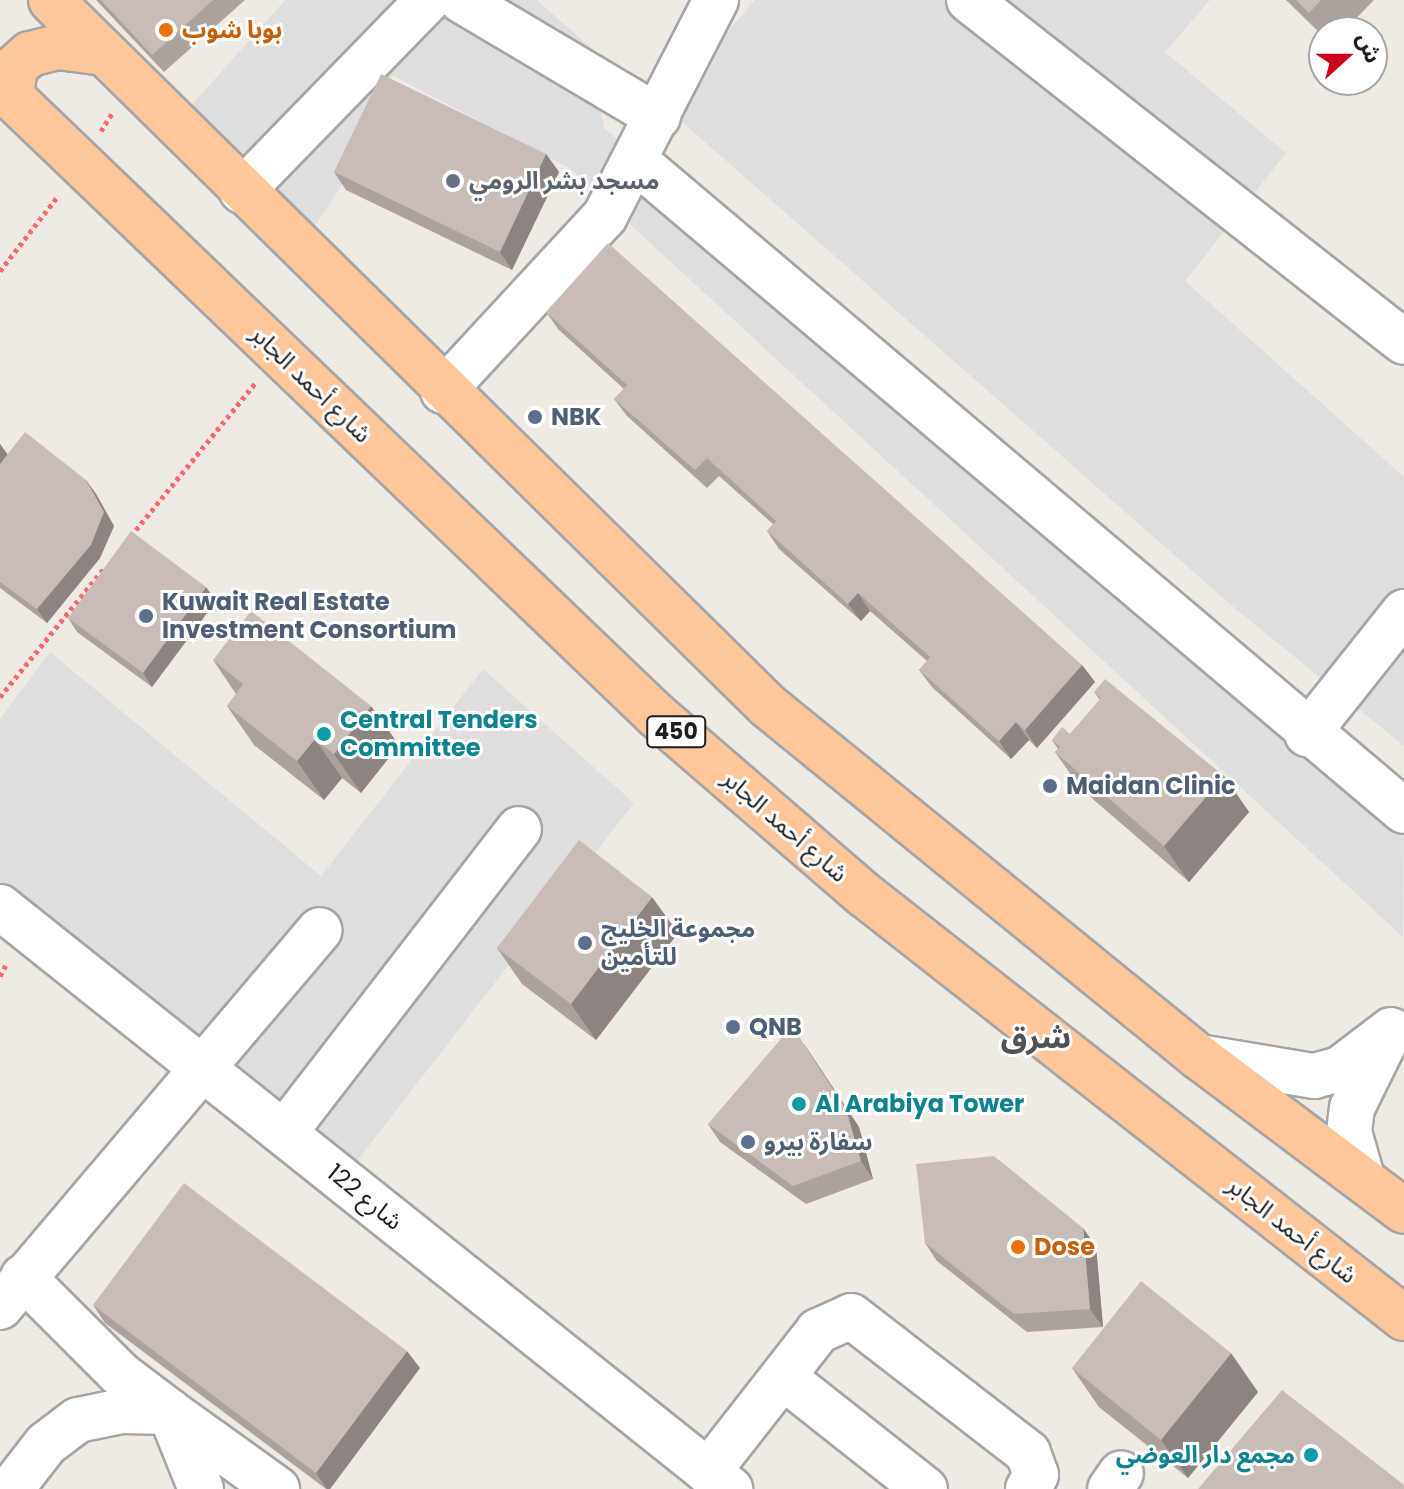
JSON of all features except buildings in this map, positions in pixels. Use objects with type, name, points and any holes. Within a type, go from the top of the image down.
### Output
[{"type":"main road","points":[[51,0],[443,391],[768,706],[1199,1057],[1404,1211]]},
{"type":"main road","points":[[5,91],[15,67],[30,54],[58,47],[118,67]]},
{"type":"main road","name":"شارع أحمد الجابر","points":[[5,91],[656,715],[843,876],[1404,1318]]},
{"type":"street","points":[[242,191],[428,0]]},
{"type":"street","points":[[461,0],[658,117]]},
{"type":"street","points":[[443,391],[605,216],[638,163],[716,0]]},
{"type":"street","points":[[969,0],[1404,342]]},
{"type":"street","points":[[638,163],[1307,734],[1404,811]]},
{"type":"street","points":[[1307,734],[1404,612]]},
{"type":"street","points":[[284,1133],[519,829]]},
{"type":"street","name":"شارع 122","points":[[0,907],[719,1480]]},
{"type":"street","points":[[277,1489],[12,1292],[206,1069],[320,930]]},
{"type":"street","points":[[1199,1057],[1314,1076],[1340,1069],[1398,1021]]},
{"type":"street","points":[[1362,1177],[1349,1132],[1352,1108],[1398,1021]]},
{"type":"street","points":[[719,1480],[783,1377],[828,1322],[851,1316],[1028,1453],[1036,1475],[1028,1489]]},
{"type":"street","points":[[783,1377],[925,1489]]},
{"type":"street","points":[[11,1489],[46,1444],[78,1420],[170,1412]]},
{"type":"street","points":[[170,1412],[201,1489]]},
{"type":"path","points":[[0,271],[81,164],[118,67]]},
{"type":"path","points":[[120,550],[279,354]]},
{"type":"path","points":[[0,697],[110,562]]},
{"type":"shaded area","points":[[285,0],[537,0],[589,46],[604,128],[1404,818],[1403,937],[568,167],[393,76],[341,187],[302,245],[173,126]]},
{"type":"shaded area","points":[[755,0],[1210,0],[1165,52],[1286,153],[1185,281],[1404,477],[1404,746],[1231,605],[663,105]]},
{"type":"shaded area","points":[[50,652],[321,876],[483,669],[634,803],[350,1170],[0,889],[0,719]]},
{"type":"place","name":"بوبا شوب","points":[[166,30]]},
{"type":"place","name":"مسجد بشر الرومي","points":[[453,181]]},
{"type":"place","name":"NBK","points":[[535,417]]},
{"type":"place","name":"Kuwait Real Estate Investment Consortium","points":[[146,616]]},
{"type":"place","name":"Central Tenders Committee","points":[[324,734]]},
{"type":"place","name":"Maidan Clinic","points":[[1050,786]]},
{"type":"place","name":"مجموعة الخليج للتأمين","points":[[585,943]]},
{"type":"place","name":"QNB","points":[[733,1027]]},
{"type":"place","name":"Al Arabiya Tower","points":[[799,1104]]},
{"type":"place","name":"سفارة بيرو","points":[[748,1142]]},
{"type":"place","name":"Dose","points":[[1018,1247]]},
{"type":"place","name":"مجمع دار العوضي","points":[[1311,1455]]},
{"type":"district","name":"شرق","points":[[1036,1037]]}]
